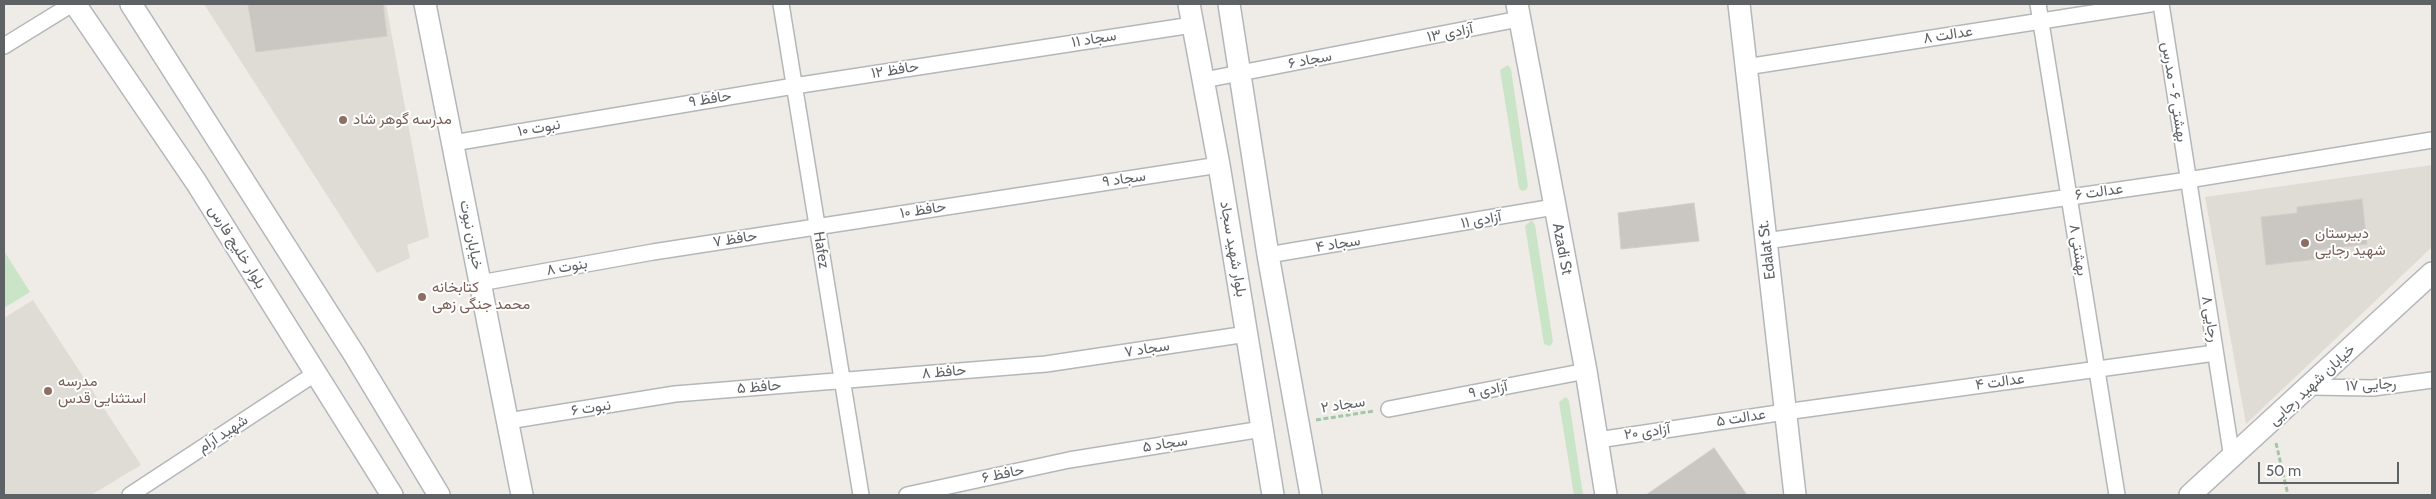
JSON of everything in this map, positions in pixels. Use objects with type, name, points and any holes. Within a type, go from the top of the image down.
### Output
[{"type":"main road","name":"بلوار خلیج فارس","points":[[74,4],[196,182],[392,495]]},
{"type":"main road","points":[[131,4],[349,346],[439,495]]},
{"type":"main road","name":"خیابان نبوت","points":[[429,4],[453,143],[522,495]]},
{"type":"main road","name":"بلوار شهید سجاد","points":[[1189,4],[1219,165],[1273,495]]},
{"type":"main road","points":[[1229,4],[1268,255],[1300,423],[1311,495]]},
{"type":"main road","name":"Edalat St.","points":[[1739,4],[1795,495]]},
{"type":"main road","name":"Azadi St","points":[[1518,12],[1586,371],[1606,495]]},
{"type":"main road","name":"خیابان شهید رجایی","points":[[2190,495],[2310,387],[2432,273]]},
{"type":"street","points":[[4,46],[74,4]]},
{"type":"street","name":"Hafez","points":[[781,4],[861,495]]},
{"type":"street","name":"بهشتی ۸","points":[[2038,4],[2117,495]]},
{"type":"street","name":"عدالت ۸","points":[[1746,67],[2150,4]]},
{"type":"street","name":"بهشتی ۶ - مدرس","points":[[2161,4],[2188,180]]},
{"type":"street","name":"آزادی ۱۳","points":[[1380,46],[1518,12]]},
{"type":"street","name":"سجاد ۱۱","points":[[996,54],[1192,24]]},
{"type":"street","name":"سجاد ۶","points":[[1204,80],[1380,46]]},
{"type":"street","name":"حافظ ۱۲","points":[[794,86],[996,54]]},
{"type":"street","name":"حافظ ۹","points":[[626,113],[794,86]]},
{"type":"street","name":"نبوت ۱۰","points":[[453,143],[626,113]]},
{"type":"street","name":"عدالت ۶","points":[[1766,241],[2188,180],[2432,140]]},
{"type":"street","name":"سجاد ۹","points":[[1030,193],[1219,165]]},
{"type":"street","name":"رجایی ۸","points":[[2188,180],[2232,458]]},
{"type":"street","name":"حافظ ۱۰","points":[[817,226],[1030,193]]},
{"type":"street","name":"آزادی ۱۱","points":[[1408,232],[1554,207]]},
{"type":"street","name":"حافظ ۷","points":[[653,252],[817,226]]},
{"type":"street","name":"سجاد ۴","points":[[1268,255],[1408,232]]},
{"type":"street","name":"بنوت ۸","points":[[480,283],[653,252]]},
{"type":"street","name":"سجاد ۷","points":[[1046,364],[1247,334]]},
{"type":"street","name":"عدالت ۴","points":[[1785,412],[2215,354]]},
{"type":"street","name":"حافظ ۸","points":[[842,380],[1046,364]]},
{"type":"street","name":"آزادی ۹","points":[[1389,409],[1586,371]]},
{"type":"street","name":"شهید آرام","points":[[130,495],[316,373]]},
{"type":"street","name":"حافظ ۵","points":[[675,394],[842,380]]},
{"type":"street","name":"رجایی ۱۷","points":[[2310,387],[2373,388],[2432,380]]},
{"type":"street","name":"نبوت ۶","points":[[508,421],[675,394]]},
{"type":"street","name":"عدالت ۵","points":[[1696,425],[1785,412]]},
{"type":"street","name":"آزادی ۲۰","points":[[1598,440],[1696,425]]},
{"type":"street","name":"سجاد ۵","points":[[1069,460],[1262,429]]},
{"type":"street","name":"حافظ ۶","points":[[907,495],[1069,460]]},
{"type":"path","name":"سجاد ۲","points":[[1300,423],[1389,409]]},
{"type":"path","points":[[2267,426],[2278,447],[2288,495]]},
{"type":"shaded area","name":"مدرسه گوهر شاد","points":[[204,4],[386,4],[429,237],[407,245],[410,258],[377,273]]},
{"type":"shaded area","points":[[2432,165],[2432,247],[2246,424],[2205,197]]},
{"type":"shaded area","name":"مدرسه استثنایی قدس","points":[[33,300],[141,465],[91,495],[4,495],[4,318]]},
{"type":"green space","points":[[1508,65],[1511,69],[1528,186],[1526,190],[1522,191],[1519,188],[1500,70]]},
{"type":"green space","points":[[1532,220],[1535,225],[1553,342],[1550,346],[1544,344],[1525,226]]},
{"type":"green space","points":[[4,251],[30,292],[4,308]]},
{"type":"green space","points":[[1566,397],[1569,401],[1583,495],[1574,495],[1559,402]]},
{"type":"building","points":[[383,4],[387,36],[256,52],[248,5]]},
{"type":"building","points":[[2362,199],[2367,244],[2317,250],[2318,259],[2266,265],[2261,217],[2297,213],[2297,207]]},
{"type":"building","points":[[1694,203],[1699,241],[1621,249],[1618,213]]},
{"type":"building","points":[[1714,448],[1747,495],[1646,495]]},
{"type":"place","name":"مدرسه گوهر شاد","points":[[343,120]]},
{"type":"place","name":"دبیرستان شهید رجایی","points":[[2305,243]]},
{"type":"place","name":"کتابخانه محمد جنگی زهی","points":[[422,297]]},
{"type":"place","name":"مدرسه استثنایی قدس","points":[[48,391]]}]
